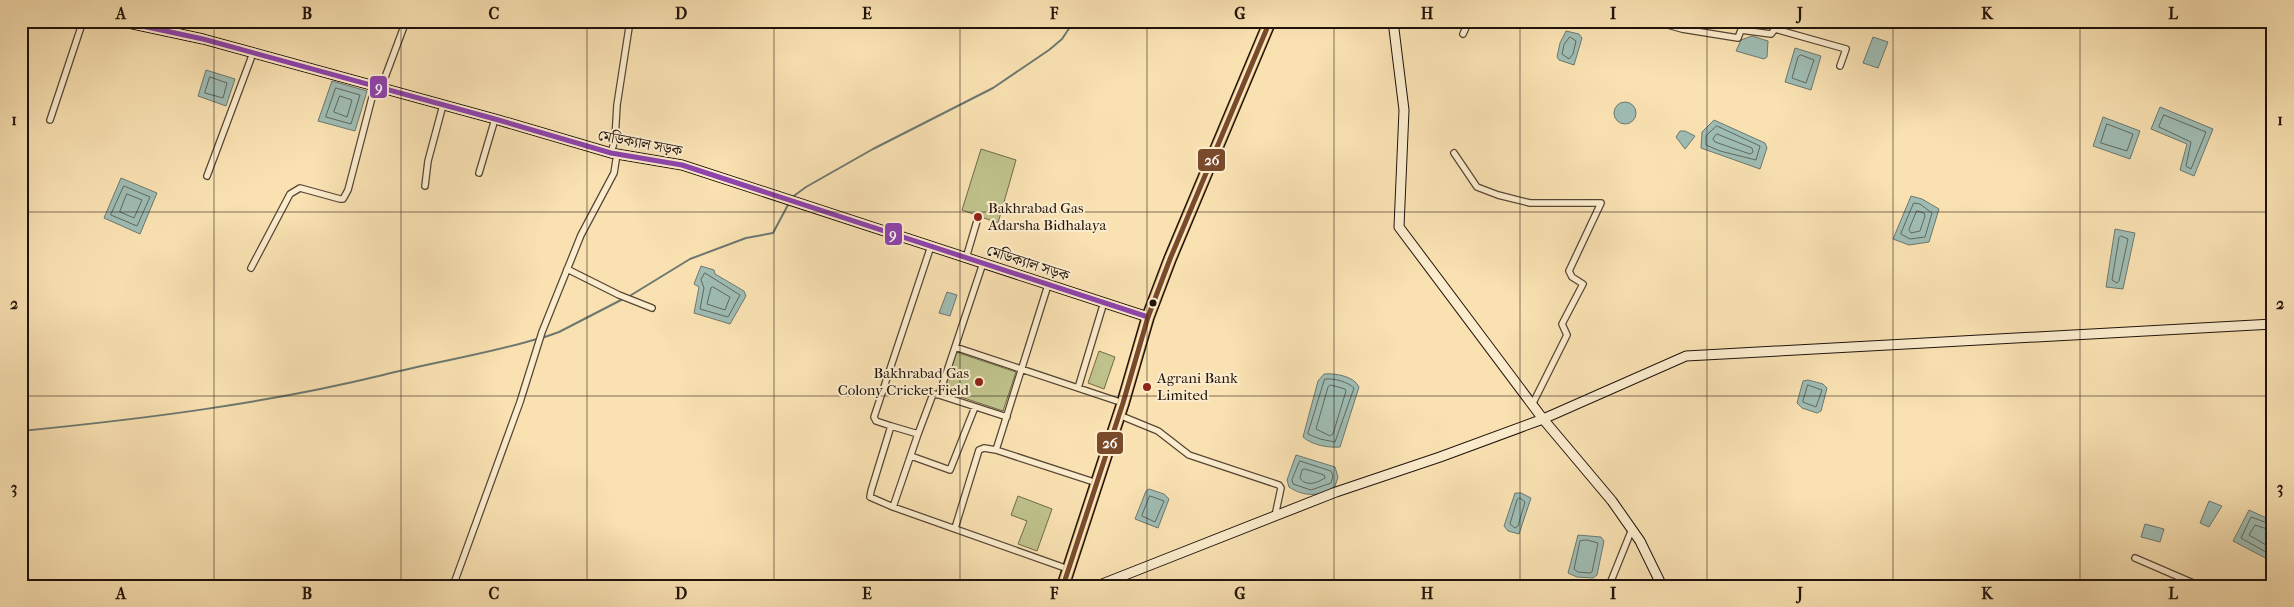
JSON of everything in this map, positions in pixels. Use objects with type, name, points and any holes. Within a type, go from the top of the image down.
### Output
[{"type":"highway","points":[[1063,586],[1123,403],[1148,317],[1170,259],[1270,21]]},
{"type":"main road","name":"মেডিক্যাল সড়ক","points":[[119,21],[148,24],[495,119],[614,154],[682,165],[1148,317]]},
{"type":"street","points":[[50,120],[83,21]]},
{"type":"street","points":[[251,268],[290,194],[300,188],[340,199],[344,197],[348,190],[378,87],[406,21]]},
{"type":"street","points":[[453,586],[520,402],[542,332],[581,235],[614,173],[617,105],[630,21]]},
{"type":"street","points":[[1393,21],[1404,110],[1399,227],[1532,405],[1632,529],[1662,586]]},
{"type":"street","points":[[1463,34],[1469,21]]},
{"type":"street","points":[[1654,21],[1682,29],[1738,38],[1741,30],[1771,34],[1775,30],[1846,50],[1840,66]]},
{"type":"street","points":[[207,176],[253,53]]},
{"type":"street","points":[[425,186],[428,162],[443,105]]},
{"type":"street","points":[[479,173],[495,119]]},
{"type":"street","points":[[1454,154],[1477,187],[1498,195],[1530,203],[1601,203],[1569,271],[1572,277],[1583,284],[1562,324],[1567,335],[1532,405]]},
{"type":"street","points":[[966,258],[977,221]]},
{"type":"street","points":[[918,434],[876,421],[874,417],[930,246]]},
{"type":"street","points":[[939,395],[983,263]]},
{"type":"street","points":[[567,269],[619,295],[652,308]]},
{"type":"street","points":[[996,450],[1048,284]]},
{"type":"street","points":[[1078,388],[1104,302]]},
{"type":"street","points":[[1097,586],[1336,492],[1440,457],[1543,419],[1686,356],[2273,324]]},
{"type":"street","points":[[955,348],[1123,403]]},
{"type":"street","points":[[893,507],[933,394],[1006,417]]},
{"type":"street","points":[[911,456],[950,470],[975,407]]},
{"type":"street","points":[[1119,415],[1158,431],[1189,455],[1279,485],[1275,516]]},
{"type":"street","points":[[891,426],[870,495],[874,500],[1068,569]]},
{"type":"street","points":[[955,528],[979,450],[984,448],[996,450],[1097,483]]},
{"type":"street","points":[[1609,586],[1632,529]]},
{"type":"street","points":[[2135,558],[2200,586]]},
{"type":"green space","points":[[981,149],[1016,160],[998,223],[962,210]]},
{"type":"green space","points":[[1099,351],[1115,357],[1104,389],[1088,383]]},
{"type":"green space","name":"Bakhrabad Gas Colony Cricket Field","points":[[956,352],[1016,372],[1003,411],[943,391]]},
{"type":"green space","points":[[1018,496],[1052,509],[1037,551],[1018,544],[1027,521],[1011,515]]},
{"type":"water","points":[[1566,31],[1579,34],[1582,38],[1574,65],[1559,60],[1557,57],[1560,43]]},
{"type":"water","points":[[1752,36],[1768,41],[1767,57],[1764,59],[1736,51],[1741,40]]},
{"type":"water","points":[[1873,37],[1888,42],[1878,68],[1863,63]]},
{"type":"water","points":[[1795,48],[1821,56],[1811,90],[1785,82]]},
{"type":"water","points":[[206,70],[235,79],[226,106],[198,96]]},
{"type":"water","points":[[332,81],[367,91],[355,131],[318,121]]},
{"type":"water","points":[[1625,102],[1633,105],[1636,113],[1633,121],[1625,124],[1617,121],[1614,113],[1617,105]]},
{"type":"water","points":[[2160,107],[2213,129],[2194,176],[2180,170],[2187,144],[2151,129]]},
{"type":"water","points":[[2103,117],[2140,131],[2130,159],[2093,146]]},
{"type":"water","points":[[1714,120],[1765,143],[1767,148],[1760,169],[1701,148],[1702,132]]},
{"type":"water","points":[[1680,131],[1685,131],[1695,136],[1685,149],[1676,137]]},
{"type":"water","points":[[121,178],[157,193],[140,234],[104,218]]},
{"type":"water","points":[[1911,196],[1922,199],[1939,209],[1929,242],[1909,245],[1893,239]]},
{"type":"water","points":[[2115,229],[2135,233],[2123,289],[2106,287]]},
{"type":"water","points":[[701,266],[714,270],[715,274],[744,291],[746,296],[730,324],[694,313],[699,287],[694,284]]},
{"type":"water","points":[[947,292],[957,295],[950,316],[939,313]]},
{"type":"water","points":[[1324,374],[1349,378],[1357,383],[1359,387],[1340,447],[1320,445],[1303,437],[1318,381]]},
{"type":"water","points":[[1808,380],[1823,384],[1827,388],[1821,411],[1817,413],[1802,408],[1797,403],[1803,381]]},
{"type":"water","points":[[1296,455],[1335,467],[1338,477],[1335,486],[1318,494],[1300,493],[1289,487],[1287,480]]},
{"type":"water","points":[[1149,489],[1164,494],[1169,499],[1158,528],[1135,519],[1146,491]]},
{"type":"water","points":[[1515,493],[1521,493],[1531,498],[1519,534],[1508,531],[1504,526]]},
{"type":"water","points":[[2209,501],[2222,506],[2209,527],[2200,523]]},
{"type":"water","points":[[2249,510],[2273,521],[2273,562],[2233,541]]},
{"type":"water","points":[[2145,524],[2164,529],[2160,542],[2141,537]]},
{"type":"water","points":[[1578,535],[1601,537],[1604,541],[1597,575],[1593,578],[1577,577],[1568,573]]},
{"type":"waterway","points":[[791,198],[806,187],[873,149],[993,88],[1049,50],[1062,39],[1074,21]]},
{"type":"waterway","points":[[628,297],[690,259],[746,238],[773,233],[789,203]]},
{"type":"waterway","points":[[542,338],[559,332],[623,299]]},
{"type":"waterway","points":[[21,431],[158,416],[293,394],[480,354],[537,339]]},
{"type":"transit line","name":"9","points":[[119,21],[203,39],[495,119],[611,153],[682,165],[1148,317]]},
{"type":"transit line","name":"26","points":[[1063,586],[1123,403],[1148,317],[1170,259],[1270,21]]},
{"type":"place","name":"Bakhrabad Gas Adarsha Bidhalaya","points":[[978,217]]},
{"type":"place","name":"Bakhrabad Gas Colony Cricket Field","points":[[979,382]]},
{"type":"place","name":"Agrani Bank Limited","points":[[1147,387]]}]
